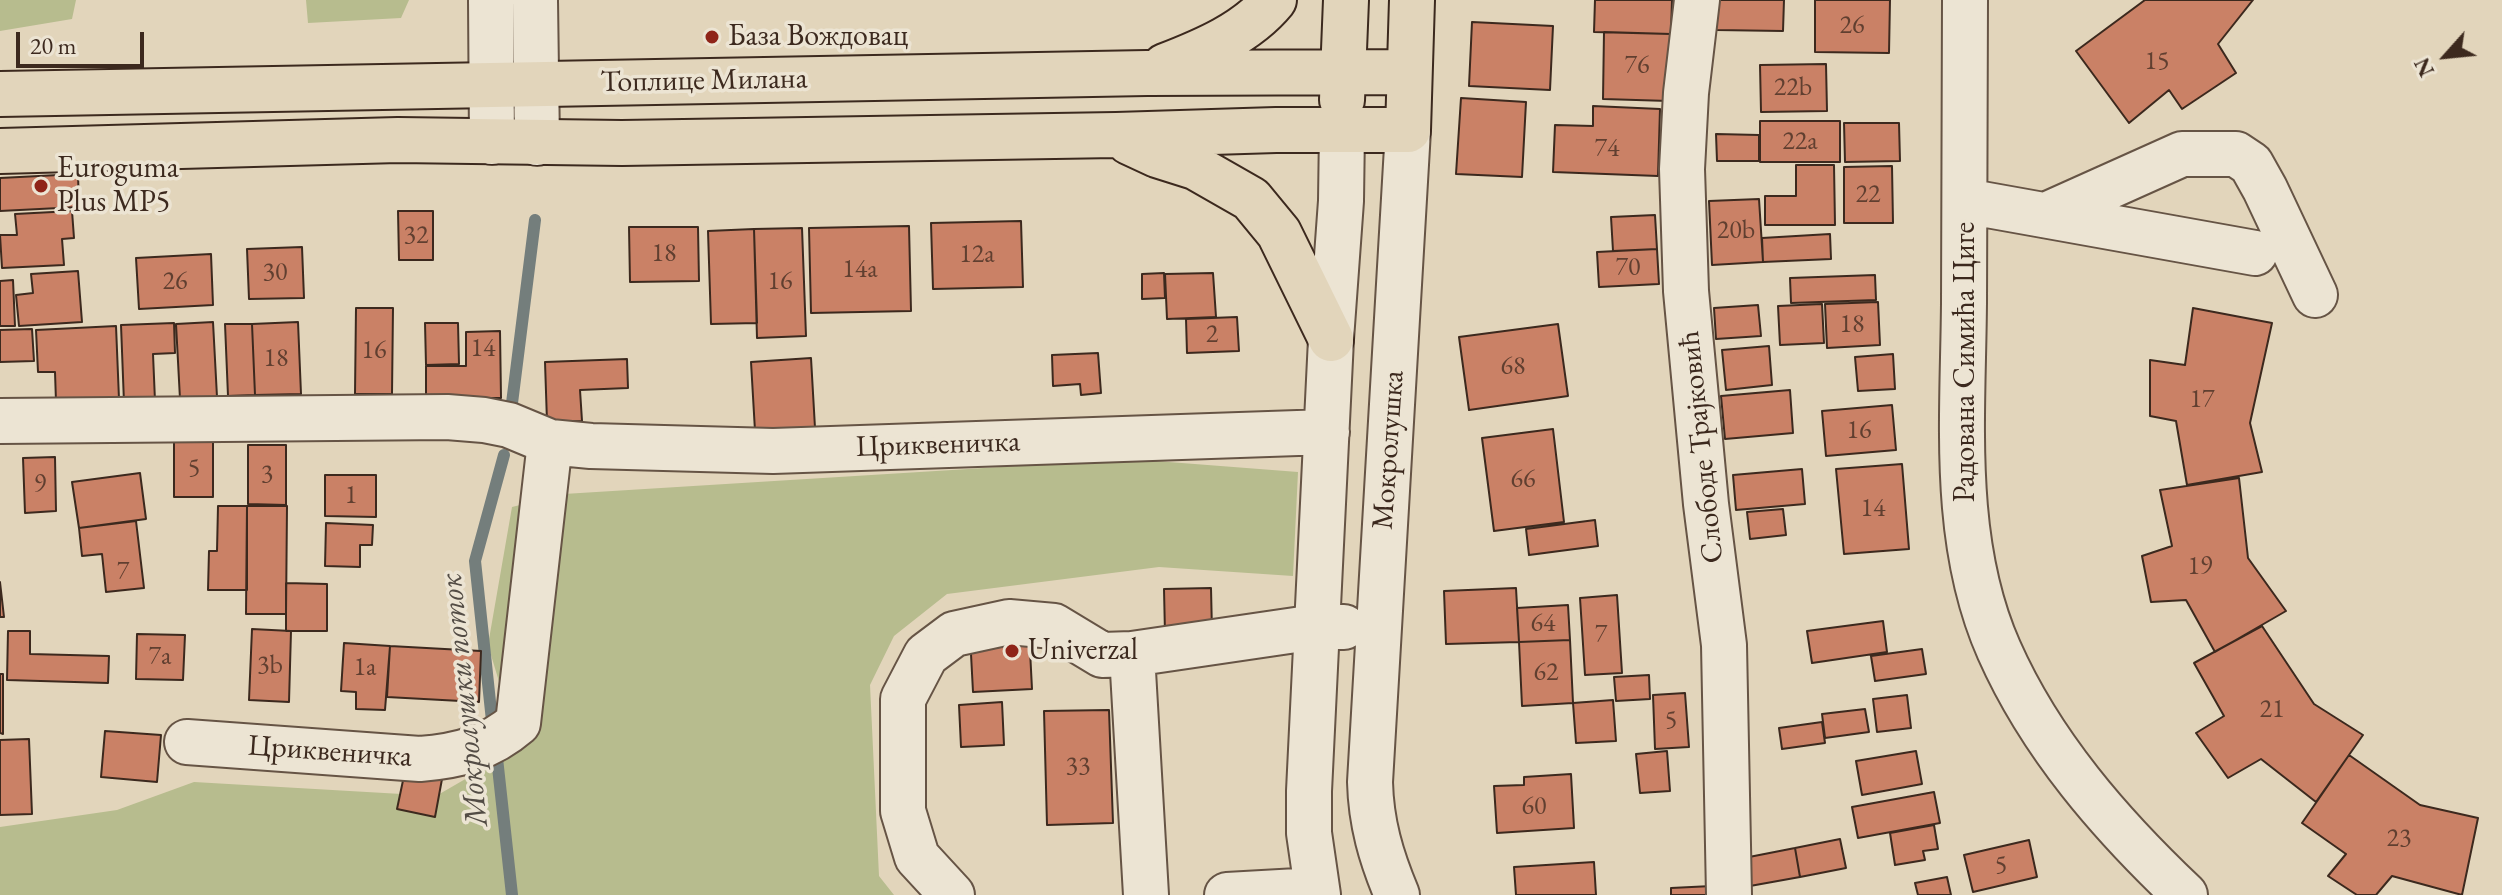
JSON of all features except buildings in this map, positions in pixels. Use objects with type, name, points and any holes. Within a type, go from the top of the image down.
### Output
[{"type":"main road","points":[[1147,73],[1211,48],[1264,13],[1274,0]]},
{"type":"main road","name":"Мокролушка","points":[[1342,130],[1346,0]]},
{"type":"main road","name":"Мокролушка","points":[[1408,130],[1412,0]]},
{"type":"main road","name":"Топлице Милана","points":[[0,94],[1147,73],[1409,72]]},
{"type":"main road","name":"Топлице Милана","points":[[0,151],[398,140],[537,143],[1408,130]]},
{"type":"main road","points":[[1116,135],[1157,155],[1195,167],[1251,199],[1279,233],[1331,339]]},
{"type":"street","points":[[491,0],[513,83],[537,143]]},
{"type":"street","points":[[492,142],[513,83],[535,0]]},
{"type":"street","name":"Слободе Трајковић","points":[[1697,0],[1686,93],[1682,184],[1686,291],[1706,504],[1724,645],[1729,895]]},
{"type":"street","name":"Радована Симића Циге","points":[[1965,0],[1962,484],[1975,577],[1998,648],[2030,712],[2070,768],[2139,852],[2185,895]]},
{"type":"street","name":"Мокролушка","points":[[1317,892],[1309,833],[1309,791],[1331,339],[1341,201],[1342,130]]},
{"type":"street","name":"Мокролушка","points":[[1397,895],[1381,856],[1371,817],[1370,782],[1408,130]]},
{"type":"street","points":[[2046,215],[2182,154],[2236,154],[2251,164],[2315,295]]},
{"type":"street","points":[[1965,201],[2255,253]]},
{"type":"street","name":"Цриквеничка","points":[[0,421],[447,417],[509,425],[550,442],[773,451],[1327,432]]},
{"type":"street","name":"Цриквеничка","points":[[187,742],[420,759],[441,758],[483,748],[502,737],[518,723],[550,442]]},
{"type":"street","points":[[952,895],[917,857],[903,811],[903,699],[926,655],[954,634],[1009,622],[1054,626],[1102,655],[1132,654],[1316,627],[1377,627]]},
{"type":"street","points":[[1132,654],[1146,895]]},
{"type":"street","points":[[1227,895],[1317,892]]},
{"type":"green space","points":[[0,0],[76,0],[72,19],[0,31]]},
{"type":"green space","points":[[306,0],[409,0],[401,18],[308,23]]},
{"type":"green space","points":[[1130,459],[1298,472],[1293,576],[1159,567],[947,594],[894,636],[870,685],[879,876],[894,895],[0,895],[0,827],[117,810],[194,782],[436,796],[519,748],[488,645],[512,507],[564,494]]},
{"type":"waterway","name":"Мокролушки поток","points":[[510,419],[535,220]]},
{"type":"waterway","name":"Мокролушки поток","points":[[493,730],[475,561],[504,455]]},
{"type":"waterway","name":"Мокролушки поток","points":[[496,749],[512,895]]},
{"type":"place","name":"База Вождовац","points":[[712,37]]},
{"type":"place","name":"Euroguma Plus MP5","points":[[41,186]]},
{"type":"place","name":"Univerzal","points":[[1012,651]]}]
